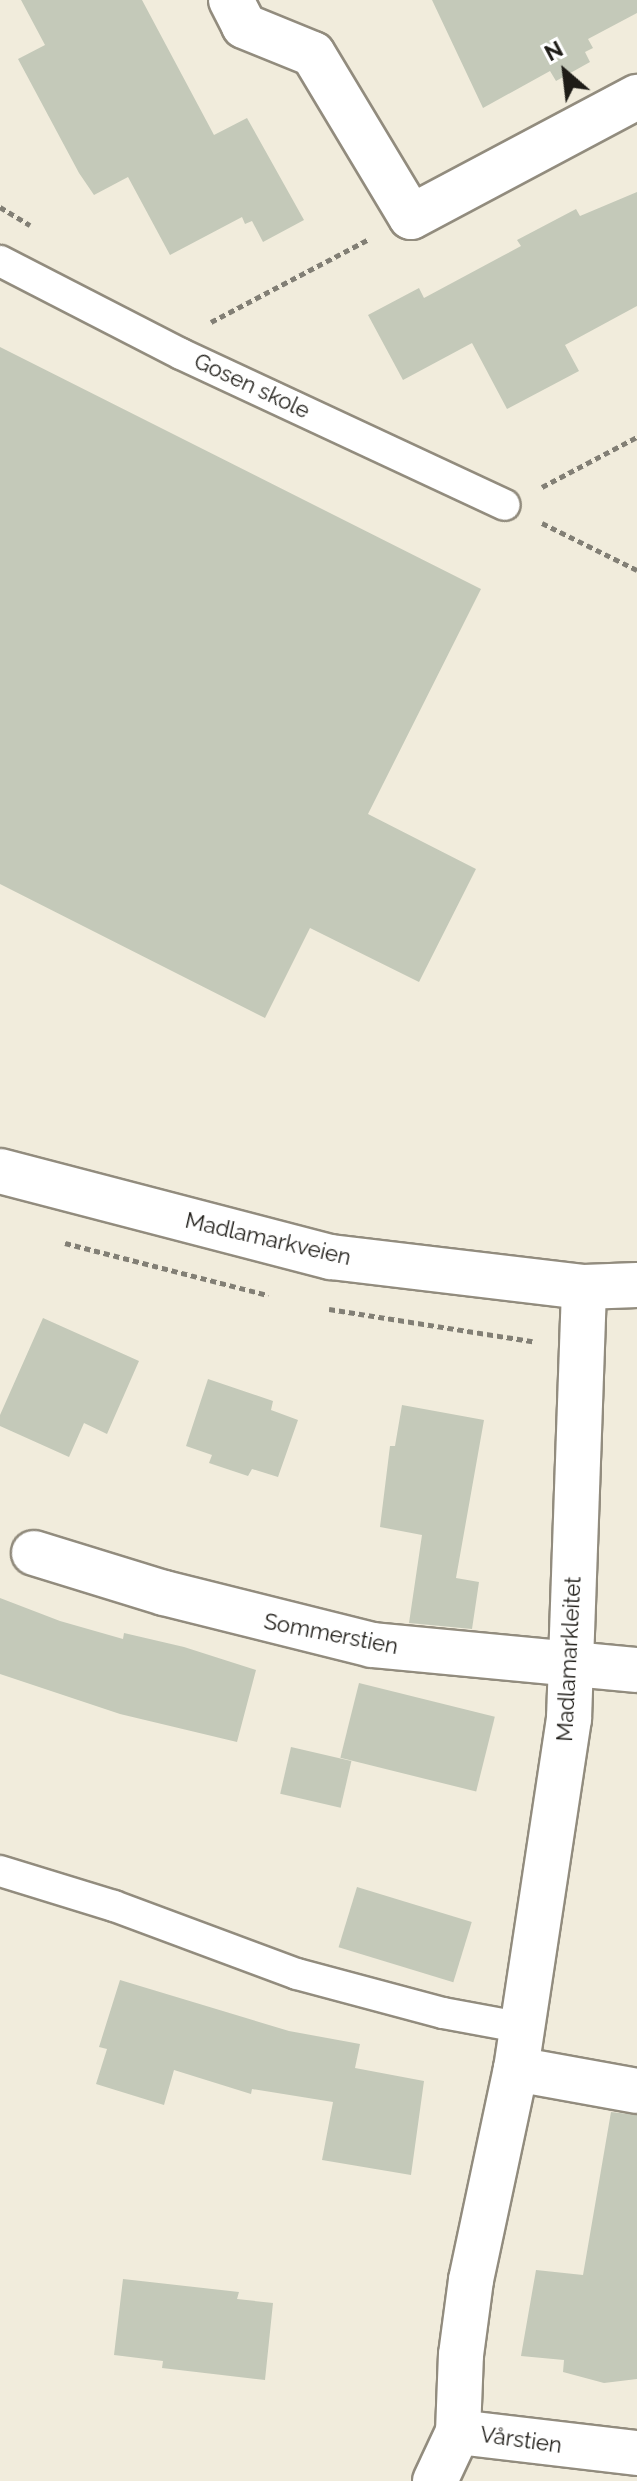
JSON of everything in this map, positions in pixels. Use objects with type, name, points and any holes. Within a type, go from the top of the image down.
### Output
[{"type":"street","points":[[231,0],[244,26],[313,54],[411,217],[637,97]]},
{"type":"street","name":"Madlamarkveien","points":[[0,1171],[331,1257],[584,1287],[637,1285]]},
{"type":"street","name":"Madlamarkleitet","points":[[458,2432],[461,2355],[471,2280],[516,2069],[519,2027],[569,1719],[584,1287]]},
{"type":"street","name":"Sommerstien","points":[[34,1553],[306,1632],[372,1645],[637,1670]]},
{"type":"street","points":[[516,2069],[637,2091]]},
{"type":"street","name":"Vårstien","points":[[435,2481],[458,2432],[637,2453]]},
{"type":"lane","name":"Gosen skole","points":[[0,261],[181,354],[505,505]]},
{"type":"lane","points":[[0,1871],[114,1906],[297,1974],[443,2013],[519,2027]]},
{"type":"path","points":[[181,354],[200,328],[411,217]]},
{"type":"path","points":[[505,505],[637,437]]},
{"type":"path","points":[[505,505],[637,570]]},
{"type":"building","points":[[21,0],[142,0],[214,135],[247,118],[304,220],[263,242],[252,221],[245,224],[242,217],[170,255],[128,177],[94,195],[79,173],[18,59],[45,45]]},
{"type":"building","points":[[432,0],[637,0],[637,13],[588,39],[593,48],[585,52],[590,62],[556,81],[550,71],[483,108]]},
{"type":"building","points":[[637,192],[637,306],[565,345],[579,371],[507,409],[472,343],[403,380],[368,315],[419,288],[424,298],[521,246],[517,240],[576,209],[580,216]]},
{"type":"building","points":[[0,347],[481,589],[368,814],[476,869],[419,982],[310,928],[265,1018],[0,884]]},
{"type":"building","points":[[43,1318],[139,1361],[107,1434],[84,1423],[69,1457],[0,1426],[0,1415]]},
{"type":"building","points":[[208,1379],[273,1401],[271,1410],[298,1420],[278,1477],[252,1469],[248,1476],[209,1463],[212,1455],[186,1446]]},
{"type":"building","points":[[402,1405],[484,1420],[456,1578],[479,1582],[472,1629],[409,1623],[422,1535],[380,1527],[390,1446],[395,1446]]},
{"type":"building","points":[[0,1598],[60,1621],[123,1639],[124,1633],[184,1647],[256,1670],[237,1742],[120,1714],[0,1674]]},
{"type":"building","points":[[359,1683],[495,1717],[476,1792],[340,1758]]},
{"type":"building","points":[[291,1747],[351,1761],[341,1808],[280,1794]]},
{"type":"building","points":[[357,1887],[472,1922],[453,1982],[339,1947]]},
{"type":"building","points":[[120,1980],[289,2031],[360,2044],[355,2068],[424,2081],[411,2175],[322,2160],[333,2102],[252,2089],[251,2094],[174,2070],[164,2105],[96,2084],[107,2049],[99,2047]]},
{"type":"building","points":[[611,2112],[637,2115],[637,2379],[604,2383],[563,2372],[564,2360],[521,2356],[536,2270],[583,2275]]},
{"type":"building","points":[[123,2279],[239,2292],[237,2299],[273,2303],[265,2380],[162,2368],[163,2361],[114,2355]]}]
